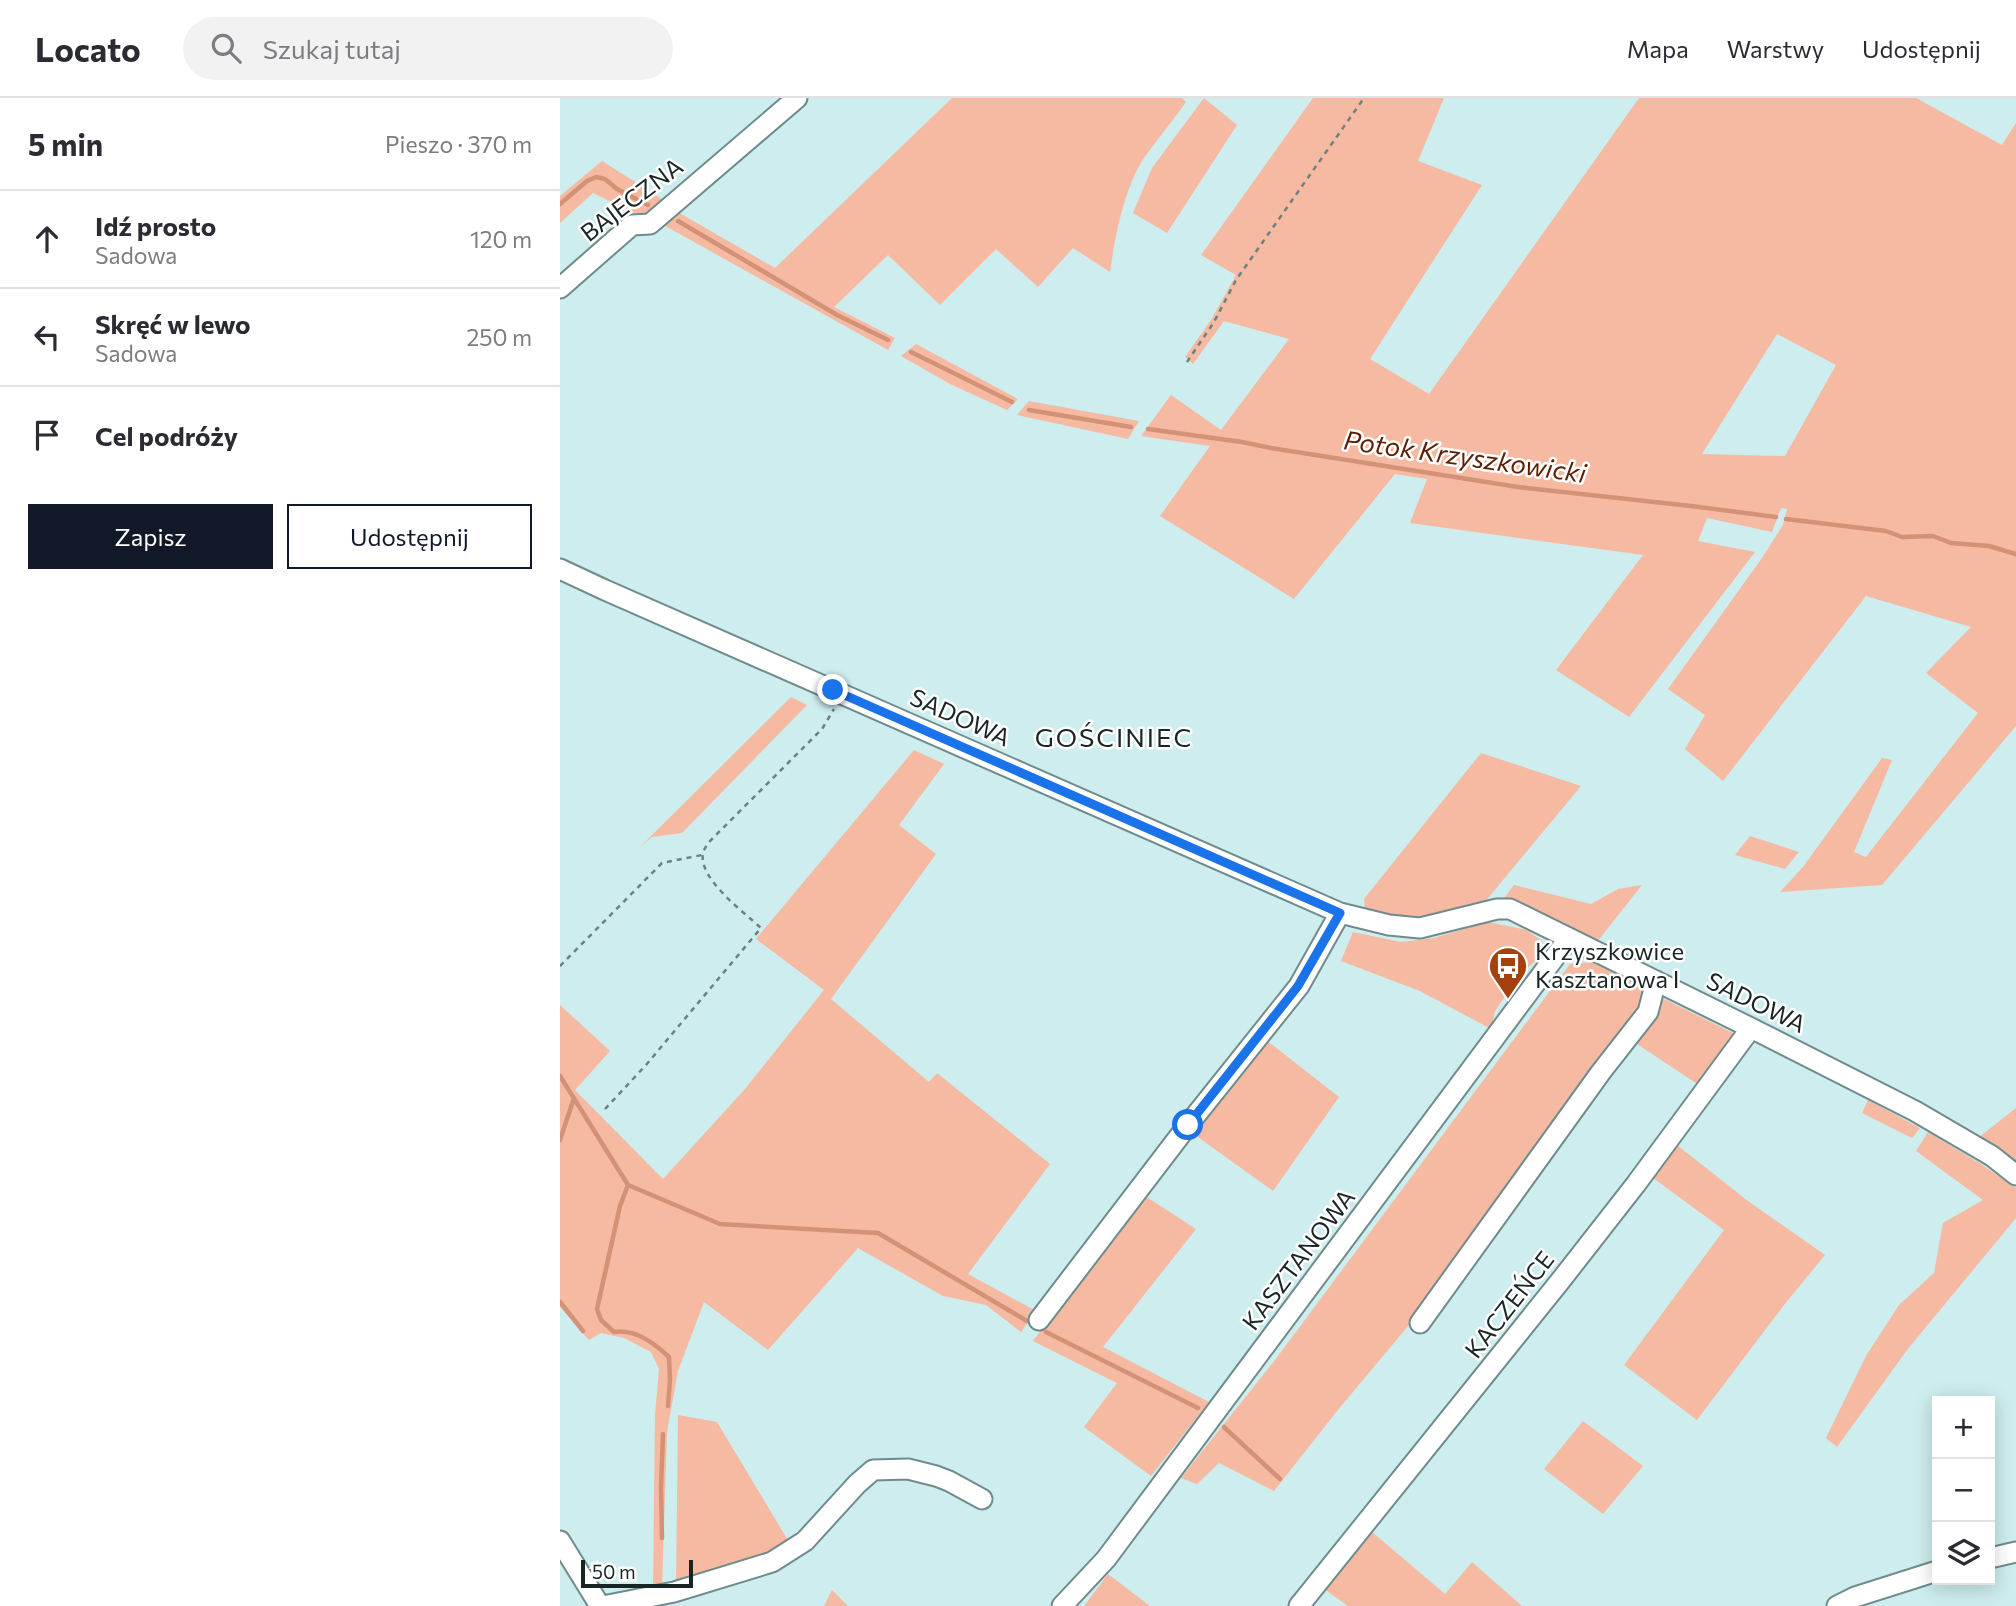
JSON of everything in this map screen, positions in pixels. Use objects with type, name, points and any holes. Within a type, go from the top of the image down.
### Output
[{"type":"street","name":"BAJECZNA","points":[[560,288],[632,225],[650,223],[797,98]]},
{"type":"street","name":"SADOWA","points":[[560,569],[1340,913],[1388,925],[1420,928],[1497,909],[1510,909],[1915,1111],[1992,1156],[2016,1175]]},
{"type":"street","points":[[1040,1320],[1298,986],[1340,913]]},
{"type":"street","name":"KASZTANOWA","points":[[1062,1606],[1106,1559],[1569,938]]},
{"type":"street","points":[[1420,1323],[1601,1072],[1648,1012],[1656,981]]},
{"type":"street","name":"KACZEŃCE","points":[[1298,1606],[1562,1280],[1751,1028]]},
{"type":"street","points":[[560,1541],[602,1606],[674,1592],[772,1562],[805,1541],[873,1470],[908,1469],[936,1476],[982,1499]]},
{"type":"street","points":[[1995,1557],[2016,1552]]},
{"type":"street","points":[[1837,1606],[1855,1597],[1932,1573]]},
{"type":"path","points":[[1187,362],[1214,322],[1236,280],[1364,98]]},
{"type":"path","points":[[605,1109],[646,1065],[761,928],[717,887],[706,870],[702,855],[708,843],[822,729],[836,707]]},
{"type":"path","points":[[560,966],[662,863],[702,855]]},
{"type":"shaded area","points":[[952,98],[1182,98],[1186,102],[1137,170],[1118,228],[1110,272],[1073,248],[1038,287],[996,249],[940,305],[888,255],[834,307],[895,338],[888,350],[660,223],[676,211],[775,268]]},
{"type":"shaded area","points":[[1204,98],[1237,125],[1167,233],[1133,213],[1152,168]]},
{"type":"shaded area","points":[[1313,98],[1444,98],[1418,161],[1482,185],[1370,359],[1429,394],[1639,98],[1916,98],[2002,145],[2016,123],[2016,726],[1882,885],[1780,892],[1803,867],[1882,758],[1892,760],[1854,852],[1866,857],[1978,713],[1926,673],[1971,627],[1866,596],[1723,781],[1685,749],[1705,715],[1668,689],[1762,558],[1783,525],[1787,509],[1781,508],[1772,532],[1707,518],[1698,541],[1755,552],[1629,717],[1556,670],[1643,555],[1410,523],[1427,479],[1395,474],[1294,599],[1160,516],[1210,446],[1141,436],[1171,395],[1221,430],[1289,339],[1224,321],[1193,364],[1185,357],[1211,320],[1236,275],[1201,255]],"holes":[[[1777,334],[1836,365],[1785,456],[1702,454]]]},
{"type":"shaded area","points":[[602,161],[665,201],[647,219],[593,193],[560,223],[560,196]]},
{"type":"shaded area","points":[[916,344],[1018,399],[1007,410],[950,384],[901,356]]},
{"type":"shaded area","points":[[1029,401],[1139,421],[1128,439],[1017,415]]},
{"type":"shaded area","points":[[791,697],[807,705],[682,833],[652,837],[639,848]]},
{"type":"shaded area","points":[[914,750],[944,764],[899,825],[936,854],[831,999],[929,1082],[937,1073],[1050,1164],[968,1274],[1036,1311],[1021,1332],[986,1305],[943,1296],[858,1248],[768,1350],[704,1302],[678,1371],[667,1432],[662,1587],[653,1591],[655,1415],[659,1369],[651,1352],[624,1338],[601,1333],[589,1340],[560,1307],[560,1005],[610,1051],[575,1090],[663,1179],[745,1089],[824,990],[756,939]]},
{"type":"shaded area","points":[[1481,753],[1581,786],[1484,903],[1426,918],[1365,911],[1364,899]]},
{"type":"shaded area","points":[[1750,836],[1799,852],[1785,869],[1735,855]]},
{"type":"shaded area","points":[[1514,885],[1591,904],[1618,889],[1642,885],[1597,942],[1502,901]]},
{"type":"shaded area","points":[[1488,922],[1527,930],[1543,942],[1543,955],[1521,973],[1495,1011],[1491,1029],[1420,991],[1341,961],[1353,932],[1401,942],[1434,938]]},
{"type":"shaded area","points":[[1593,962],[1647,991],[1643,1010],[1429,1301],[1274,1491],[1219,1463],[1197,1484],[1181,1478],[1275,1360],[1570,964]]},
{"type":"shaded area","points":[[1660,997],[1739,1036],[1702,1087],[1631,1040]]},
{"type":"shaded area","points":[[1266,1040],[1339,1097],[1273,1191],[1191,1132]]},
{"type":"shaded area","points":[[1868,1100],[1920,1128],[1912,1138],[1862,1113]]},
{"type":"shaded area","points":[[2016,1108],[2016,1162],[1978,1138]]},
{"type":"shaded area","points":[[1928,1132],[2016,1188],[2016,1218],[1907,1350],[1837,1447],[1826,1438],[1866,1356],[1899,1305],[1934,1273],[1943,1223],[1983,1200],[1916,1151]]},
{"type":"shaded area","points":[[1673,1142],[1748,1201],[1825,1255],[1697,1420],[1624,1365],[1724,1230],[1649,1175]]},
{"type":"shaded area","points":[[1142,1194],[1196,1229],[1103,1347],[1209,1402],[1151,1476],[1084,1427],[1117,1383],[1033,1341]]},
{"type":"shaded area","points":[[678,1415],[717,1422],[789,1542],[768,1556],[676,1585]]},
{"type":"shaded area","points":[[1583,1421],[1643,1466],[1603,1514],[1544,1469]]},
{"type":"shaded area","points":[[1372,1532],[1445,1594],[1472,1562],[1522,1606],[1348,1606],[1324,1589]]},
{"type":"shaded area","points":[[1108,1574],[1150,1606],[1084,1606]]},
{"type":"shaded area","points":[[832,1590],[848,1606],[824,1606]]},
{"type":"waterway","name":"Potok Krzyszkowicki","points":[[560,204],[587,181],[596,177],[605,179],[617,189],[648,205]]},
{"type":"waterway","name":"Potok Krzyszkowicki","points":[[678,221],[837,315],[888,340]]},
{"type":"waterway","name":"Potok Krzyszkowicki","points":[[911,352],[1012,402]]},
{"type":"waterway","points":[[1029,410],[1131,427]]},
{"type":"waterway","name":"Potok Krzyszkowicki","points":[[1148,429],[1518,487],[1776,517]]},
{"type":"waterway","name":"Potok Krzyszkowicki","points":[[1786,519],[1886,531],[1902,537],[1933,536],[1951,543],[1989,546],[2016,554]]},
{"type":"waterway","points":[[560,1076],[628,1185],[720,1224],[878,1233],[1027,1321]]},
{"type":"waterway","points":[[560,1140],[573,1101]]},
{"type":"waterway","points":[[628,1185],[620,1206],[597,1309],[601,1320],[614,1332],[637,1335],[651,1342],[669,1357],[668,1406]]},
{"type":"waterway","points":[[560,1302],[583,1331]]},
{"type":"waterway","points":[[1046,1332],[1198,1408]]},
{"type":"waterway","points":[[1224,1427],[1280,1479]]},
{"type":"waterway","points":[[662,1538],[663,1434]]},
{"type":"place","name":"Krzyszkowice Kasztanowa I","points":[[1508,1000]]},
{"type":"district","name":"GOŚCINIEC","points":[[1114,738]]},
{"type":"route","points":[[833,690],[1340,913],[1298,986],[1188,1125]]}]
